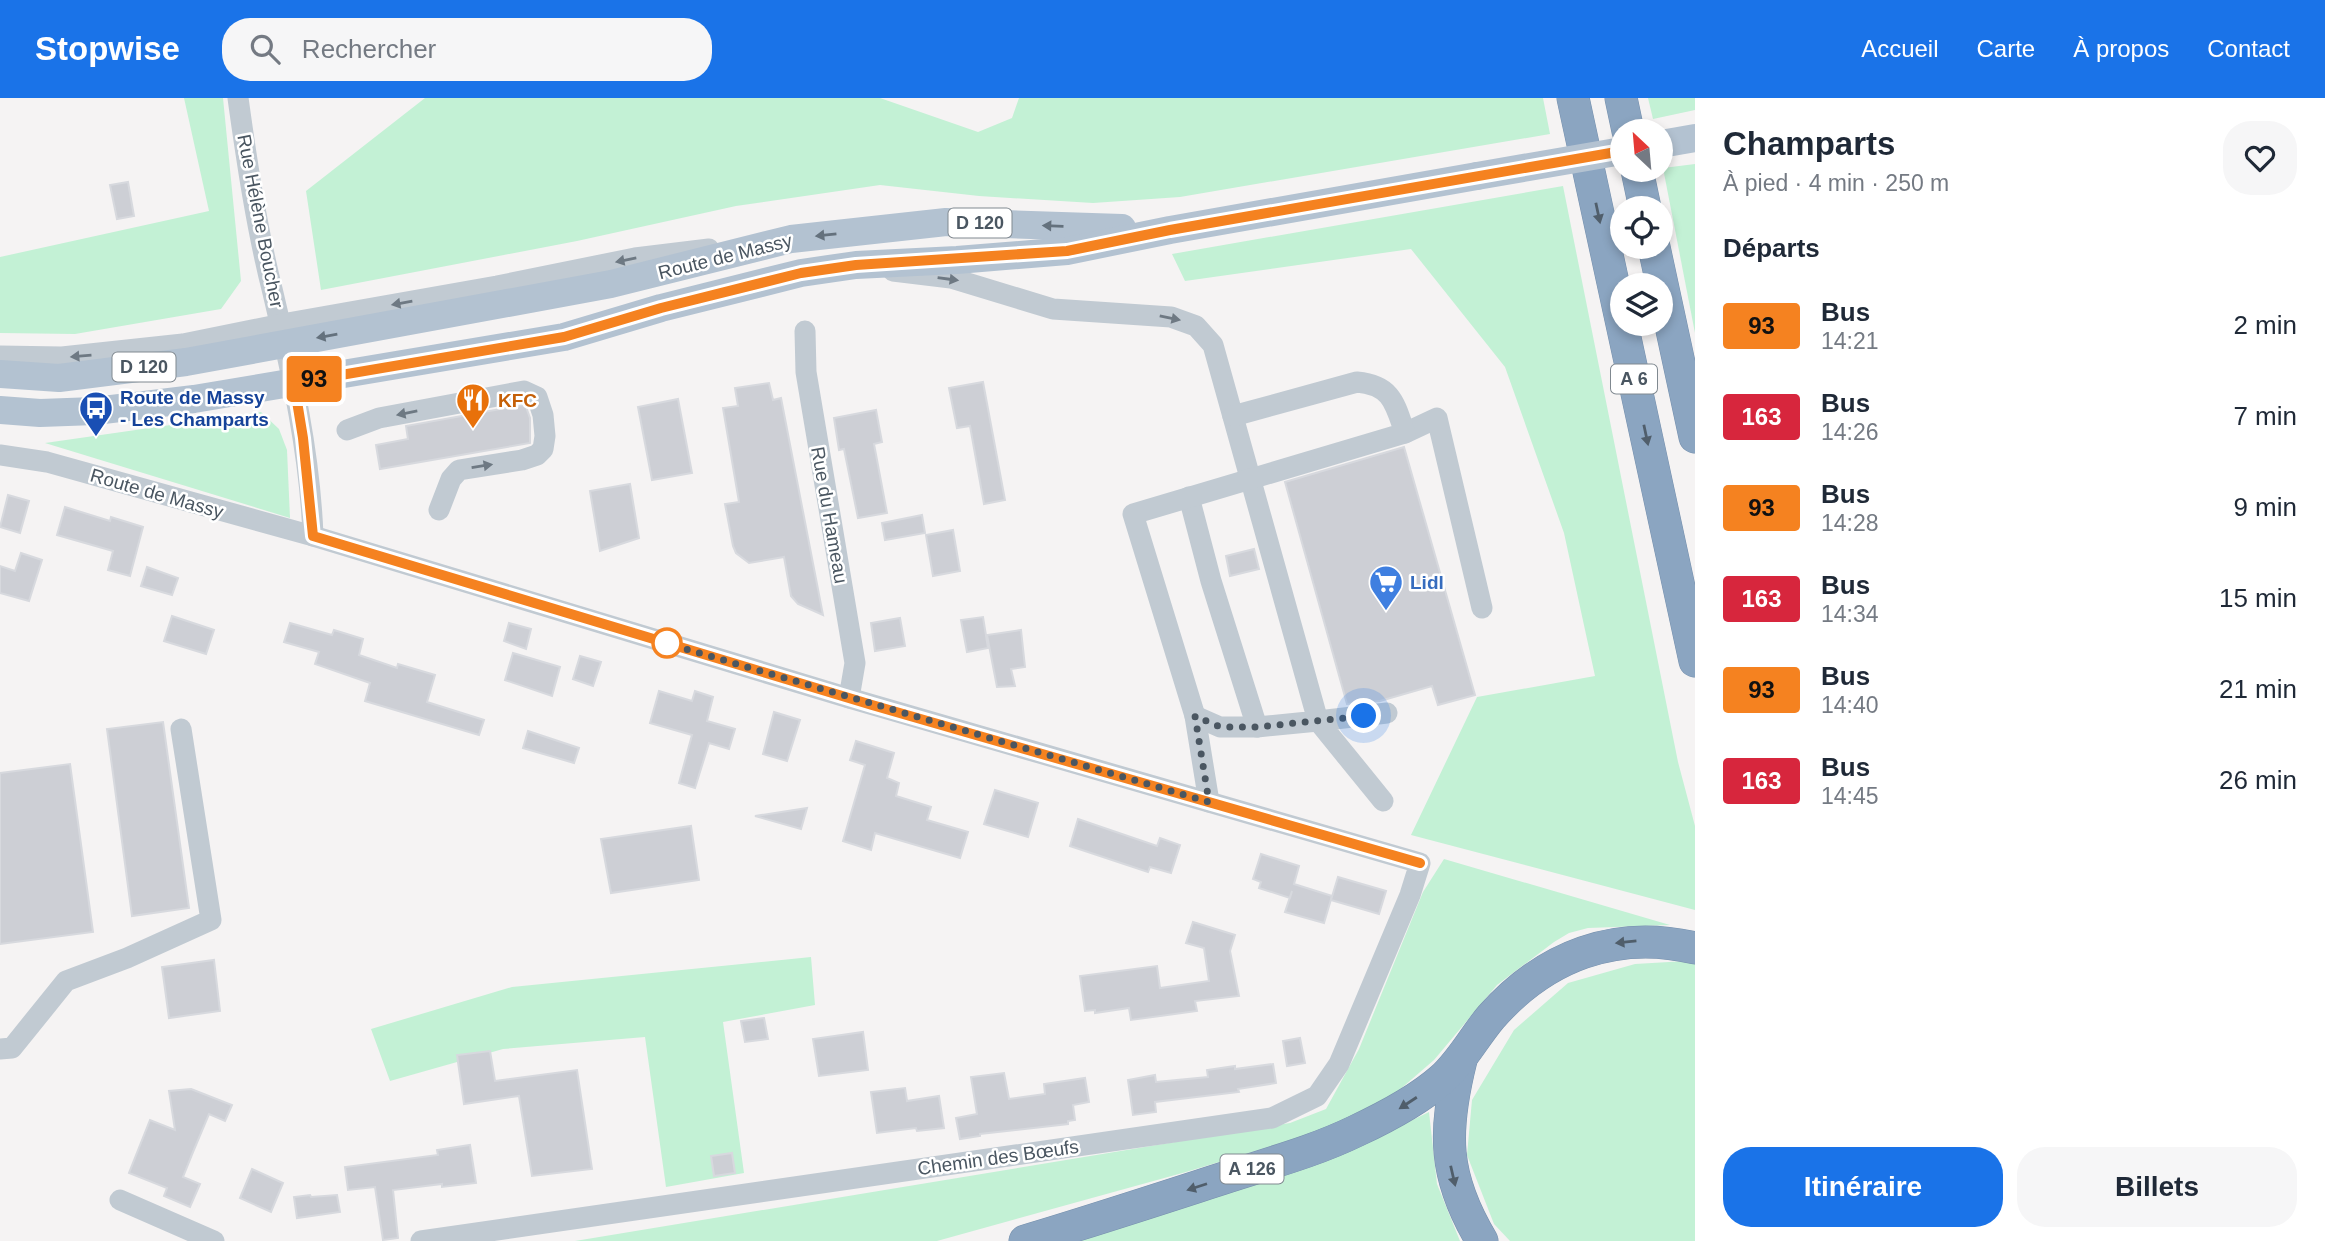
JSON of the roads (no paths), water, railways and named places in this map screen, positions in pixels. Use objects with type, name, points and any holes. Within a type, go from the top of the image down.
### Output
[{"type":"highway","name":"A 6","points":[[1573,98],[1695,661]]},
{"type":"highway","points":[[1621,98],[1626,119]]},
{"type":"highway","name":"A 6","points":[[1657,259],[1695,437]]},
{"type":"highway","name":"A 126","points":[[1025,1241],[1282,1160],[1353,1133],[1403,1106],[1440,1080],[1461,1060],[1491,1017],[1533,979],[1566,958],[1620,942],[1667,942],[1694,948]]},
{"type":"highway","points":[[1461,1060],[1451,1106],[1450,1159],[1456,1188],[1482,1241]]},
{"type":"main road","points":[[1673,142],[1695,138]]},
{"type":"main road","name":"Route de Massy","points":[[0,410],[40,413],[95,411],[194,399],[564,337],[661,308],[801,273],[856,265],[1067,251],[1170,230],[1610,153]]},
{"type":"main road","name":"Route de Massy","points":[[0,374],[59,378],[186,362],[284,334],[611,284],[791,239],[946,222],[1170,230]]},
{"type":"street","name":"Rue Hélène Boucher","points":[[238,98],[269,276],[284,334]]},
{"type":"street","points":[[856,265],[927,277],[951,278],[1053,309],[1171,317],[1196,326],[1213,345],[1318,721],[1383,801]]},
{"type":"street","name":"Rue du Hameau","points":[[805,331],[806,372],[855,663],[849,698]]},
{"type":"street","points":[[0,356],[97,355],[284,334],[303,438],[313,536]]},
{"type":"street","points":[[1233,416],[1357,382],[1372,383],[1393,400],[1405,433]]},
{"type":"street","points":[[346,430],[379,418],[524,391],[537,397],[543,415],[543,449],[537,455],[522,460],[459,470],[451,479],[439,510]]},
{"type":"street","points":[[1209,802],[1195,716],[1133,514],[1405,433],[1437,418],[1482,608]]},
{"type":"street","name":"Route de Massy","points":[[0,455],[47,462],[313,536],[849,698],[1420,863]]},
{"type":"street","points":[[1189,497],[1211,581],[1257,727]]},
{"type":"street","points":[[1195,716],[1220,727],[1257,727],[1387,713]]},
{"type":"street","points":[[0,1049],[12,1048],[66,982],[211,920],[181,729]]},
{"type":"street","name":"Chemin des Bœufs","points":[[421,1241],[1272,1118],[1317,1096],[1339,1064],[1410,895],[1420,863]]},
{"type":"street","points":[[120,1200],[214,1241]]},
{"type":"place","name":"KFC","points":[[473,430]]},
{"type":"place","name":"Route de Massy - Les Champarts","points":[[96,438]]},
{"type":"place","name":"Lidl","points":[[1386,612]]}]
